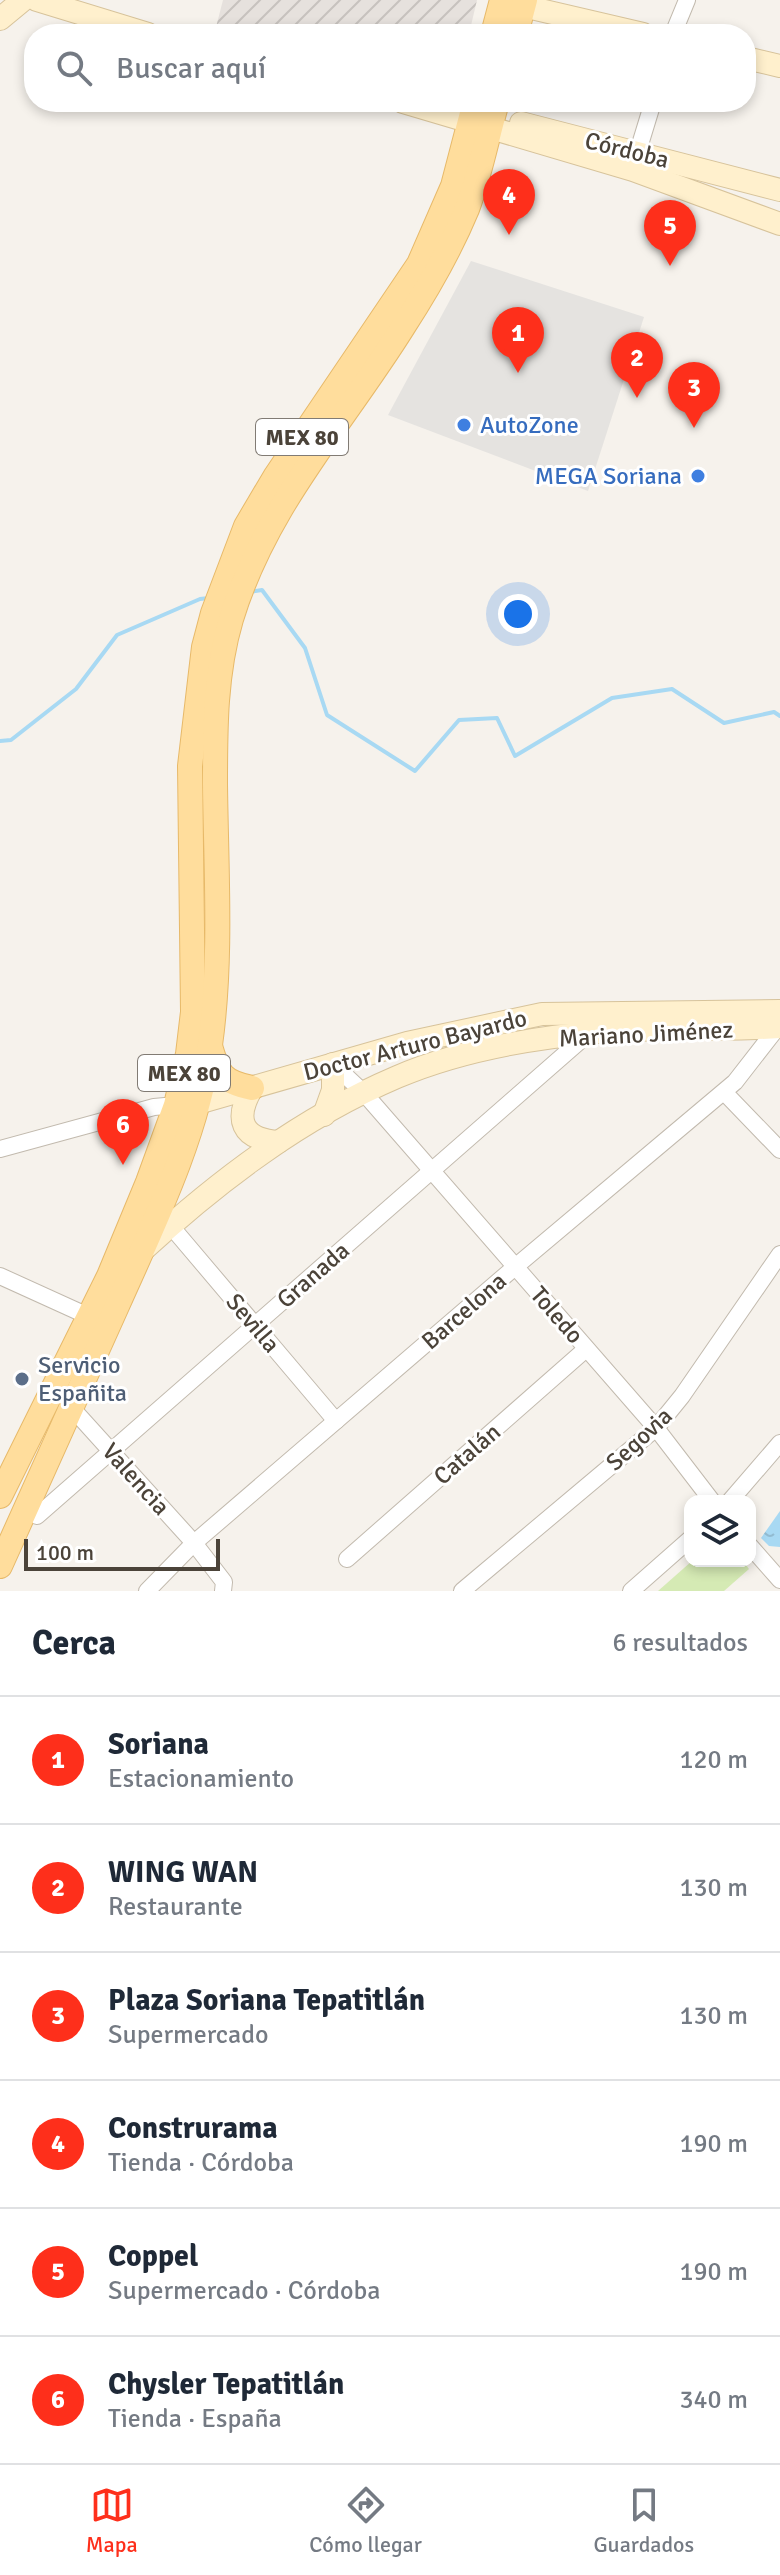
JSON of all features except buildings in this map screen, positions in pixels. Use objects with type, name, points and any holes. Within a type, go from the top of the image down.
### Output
[{"type":"main road","name":"MEX 80","points":[[0,1566],[141,1252],[189,1132],[188,1054],[193,1012],[190,766],[204,647],[223,615],[240,565],[246,526],[275,477],[419,264],[486,117]]},
{"type":"main road","name":"MEX 80","points":[[4,1490],[187,1104],[210,1046],[215,992],[216,700],[223,615]]},
{"type":"main road","points":[[210,1046],[216,1066],[226,1080],[252,1088]]},
{"type":"main road","points":[[38,1481],[59,1397],[59,1375]]},
{"type":"main road","points":[[0,1516],[4,1490]]},
{"type":"street","points":[[0,19],[23,0]]},
{"type":"street","points":[[37,0],[115,24]]},
{"type":"street","points":[[677,24],[687,0]]},
{"type":"street","points":[[517,12],[557,24]]},
{"type":"street","points":[[517,12],[586,24]]},
{"type":"street","points":[[756,60],[780,66]]},
{"type":"street","points":[[756,71],[780,77]]},
{"type":"street","name":"Córdoba","points":[[442,112],[486,117],[635,162],[780,190]]},
{"type":"street","points":[[635,162],[650,112]]},
{"type":"street","name":"Córdoba","points":[[635,162],[780,224]]},
{"type":"street","name":"Doctor Arturo Bayardo","points":[[187,1104],[333,1064],[542,1014],[603,1013],[779,1020]]},
{"type":"street","name":"Granada","points":[[37,1516],[589,1033],[603,1013]]},
{"type":"street","name":"Mariano Jiménez","points":[[141,1252],[247,1163],[324,1115],[397,1077],[459,1057],[589,1033],[779,1020]]},
{"type":"street","name":"Barcelona","points":[[147,1591],[194,1543],[724,1092],[735,1082],[779,1020]]},
{"type":"street","points":[[324,1115],[333,1090],[333,1064]]},
{"type":"street","name":"Toledo","points":[[333,1064],[364,1093],[656,1428],[707,1495]]},
{"type":"street","points":[[252,1088],[242,1111],[245,1127],[257,1139],[278,1142]]},
{"type":"street","points":[[724,1092],[780,1150]]},
{"type":"street","points":[[0,1149],[154,1107],[187,1104]]},
{"type":"street","name":"Sevilla","points":[[170,1225],[336,1421]]},
{"type":"street","name":"Segovia","points":[[462,1591],[656,1428],[682,1396],[780,1254]]},
{"type":"street","points":[[0,1276],[88,1316]]},
{"type":"street","name":"Catalán","points":[[347,1559],[586,1349]]},
{"type":"street","name":"Valencia","points":[[71,1407],[194,1543],[224,1582],[223,1591]]},
{"type":"street","points":[[735,1495],[780,1443]]},
{"type":"street","points":[[631,1591],[684,1544]]},
{"type":"street","points":[[756,1552],[778,1573]]},
{"type":"shaded area","points":[[223,0],[477,0],[471,24],[217,24]]},
{"type":"shaded area","points":[[471,261],[644,317],[588,491],[388,415]]},
{"type":"green space","points":[[685,1567],[749,1569],[724,1591],[658,1591]]},
{"type":"water","points":[[780,1511],[780,1547],[769,1546],[761,1538]]},
{"type":"waterway","points":[[250,592],[262,590],[305,648],[327,715],[415,771],[459,720],[497,718],[515,756],[612,698],[672,689],[724,723],[774,712],[780,716]]},
{"type":"waterway","points":[[0,741],[11,740],[76,689],[117,635],[200,599],[209,598]]},
{"type":"place","name":"Construrama","points":[[509,235]]},
{"type":"place","name":"Coppel","points":[[670,266]]},
{"type":"place","name":"Soriana","points":[[518,373]]},
{"type":"place","name":"WING WAN","points":[[637,398]]},
{"type":"place","name":"AutoZone","points":[[464,425]]},
{"type":"place","name":"Plaza Soriana Tepatitlán","points":[[694,428]]},
{"type":"place","name":"MEGA Soriana","points":[[698,476]]},
{"type":"place","name":"Chysler Tepatitlán","points":[[123,1165]]},
{"type":"place","name":"Servicio Españita","points":[[22,1379]]}]
